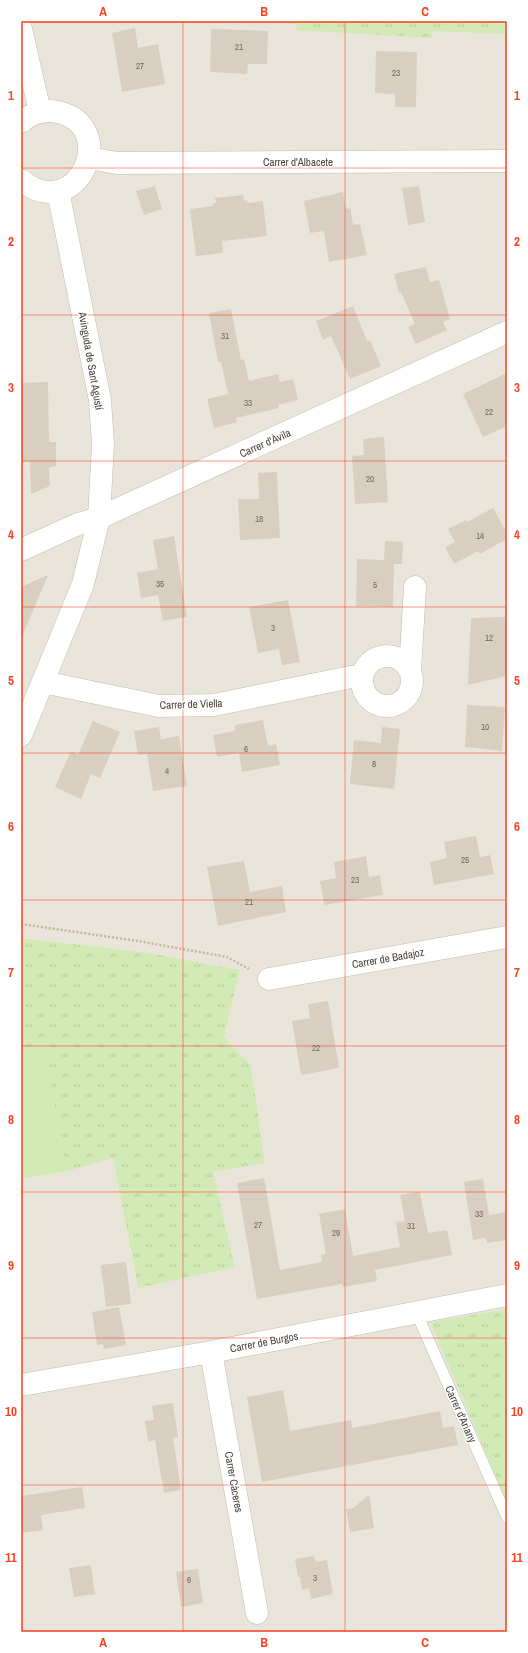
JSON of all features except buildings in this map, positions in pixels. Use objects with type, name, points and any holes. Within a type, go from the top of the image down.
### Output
[{"type":"street","points":[[21,29],[40,112]]},
{"type":"street","points":[[21,122],[32,114],[40,112],[56,111],[64,113],[77,122],[89,142],[89,158],[87,166],[78,179],[72,184],[58,191],[37,190],[21,180]]},
{"type":"street","name":"Carrer d'Albacete","points":[[89,158],[117,163],[507,161]]},
{"type":"street","name":"Avinguda de Sant Agustí","points":[[21,735],[83,584],[99,518],[103,444],[100,400],[58,191]]},
{"type":"street","name":"Carrer d'Àvila","points":[[21,550],[78,524],[99,518],[507,332]]},
{"type":"street","points":[[410,670],[405,663],[398,658],[391,656],[383,656],[369,663],[362,677],[365,694],[371,700],[382,705],[395,705],[408,695],[411,687],[410,670],[415,588]]},
{"type":"street","name":"Carrer de Viella","points":[[43,682],[159,706],[214,705],[350,677],[362,677]]},
{"type":"street","name":"Carrer de Badajoz","points":[[269,979],[507,937]]},
{"type":"street","name":"Carrer de Burgos","points":[[21,1384],[211,1352],[507,1294]]},
{"type":"street","name":"Carrer Càceres","points":[[211,1352],[257,1613]]},
{"type":"lane","name":"Carrer d'Ariany","points":[[416,1312],[507,1517]]},
{"type":"path","points":[[21,924],[138,941],[227,957],[269,979]]},
{"type":"shaded area","points":[[21,21],[507,21],[507,1309],[430,1322],[507,1503],[507,1632],[21,1632],[21,1049],[43,1044],[67,1170],[113,1157],[138,1288],[213,1172],[265,1163],[251,1065],[224,1037],[240,970],[144,952],[21,938]]},
{"type":"green space","points":[[224,21],[507,21],[507,34],[433,31],[432,38],[296,30],[297,24]]},
{"type":"green space","points":[[21,938],[144,952],[240,970],[224,1037],[251,1065],[265,1163],[213,1172],[235,1267],[138,1288],[113,1158],[67,1171],[43,1045],[21,1049]]},
{"type":"green space","points":[[43,1044],[67,1171],[21,1179],[21,1048]]},
{"type":"green space","points":[[507,1309],[507,1503],[430,1322]]}]
